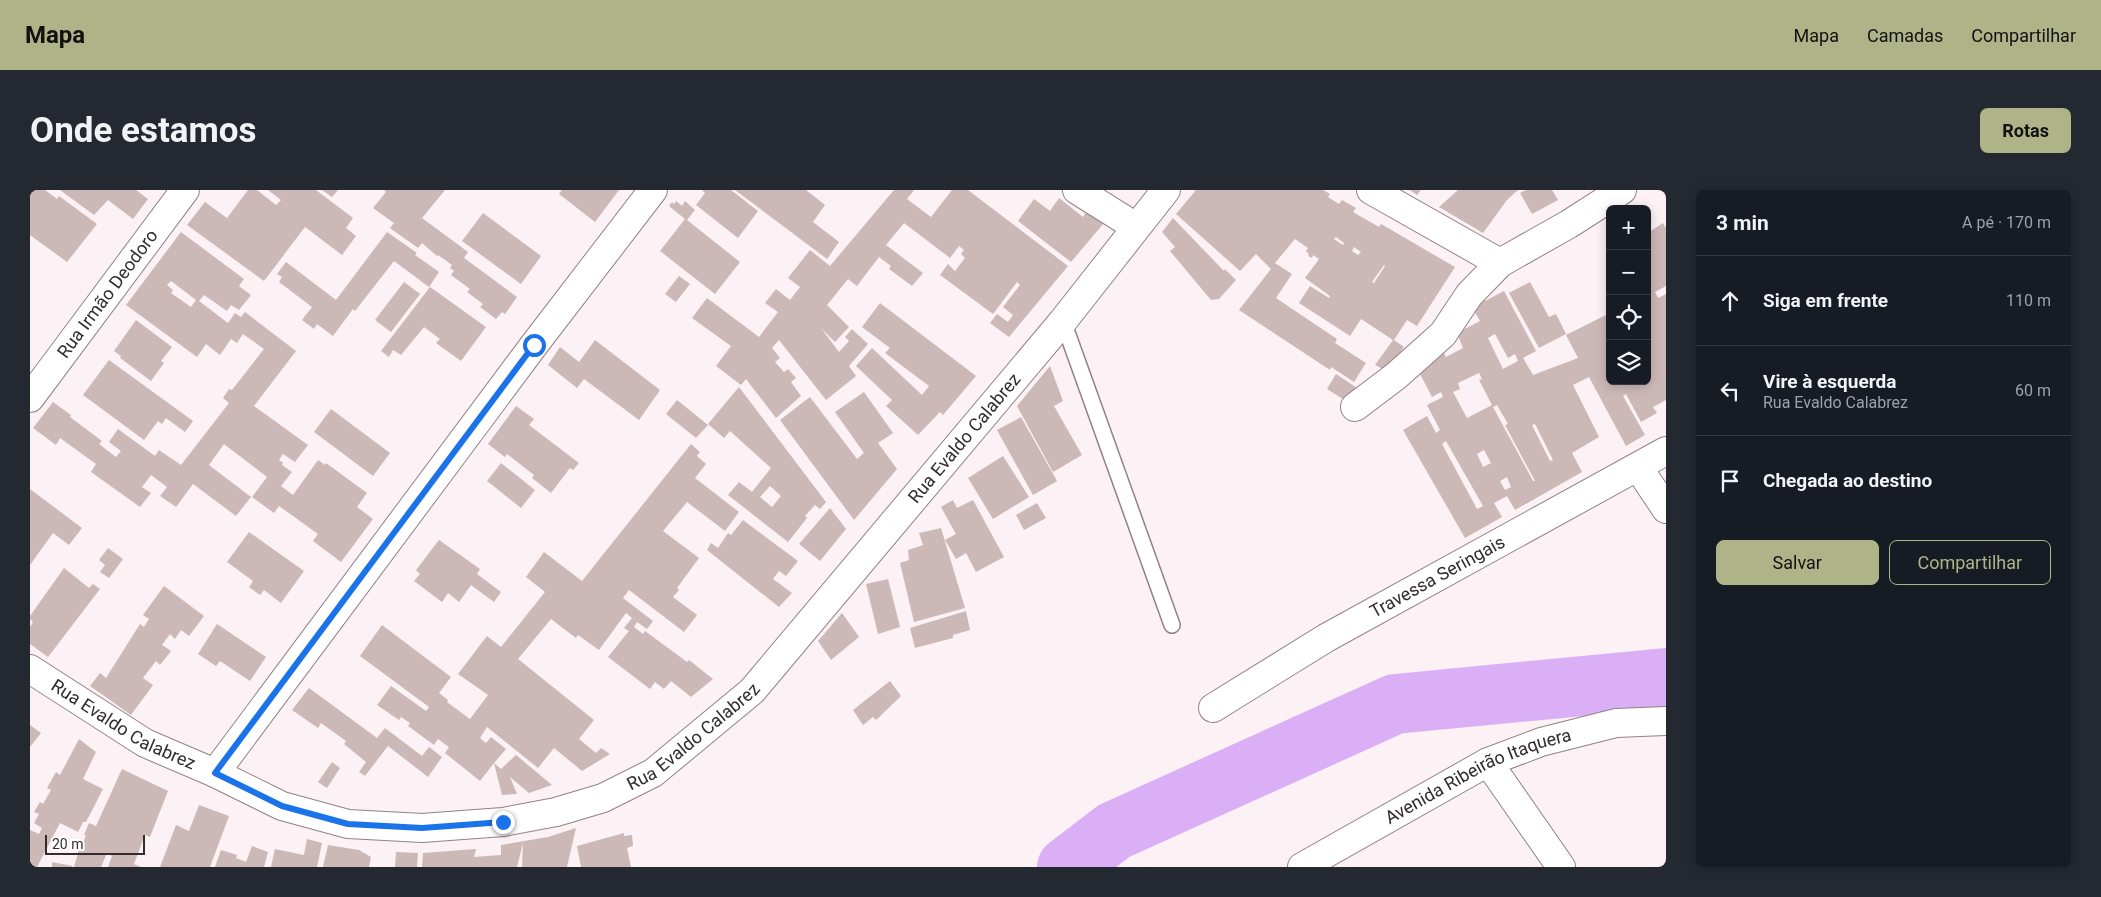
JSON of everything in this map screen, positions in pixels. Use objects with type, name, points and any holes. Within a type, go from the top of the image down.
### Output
[{"type":"street","name":"Rua Irmão Deodoro","points":[[30,398],[185,190]]},
{"type":"street","points":[[215,773],[506,383],[653,190]]},
{"type":"street","points":[[1077,190],[1136,227]]},
{"type":"street","name":"Rua Evaldo Calabrez","points":[[30,669],[145,743],[215,773],[282,806],[348,824],[422,828],[503,822],[556,812],[603,798],[653,773],[752,690],[1062,321],[1166,190]]},
{"type":"street","points":[[1371,190],[1500,263]]},
{"type":"street","points":[[1354,407],[1396,376],[1443,334],[1469,295],[1500,263],[1569,224],[1622,190]]},
{"type":"street","name":"Travessa Seringais","points":[[1213,708],[1326,638],[1666,451]]},
{"type":"street","points":[[1638,467],[1666,509]]},
{"type":"street","name":"Avenida Ribeirão Itaquera","points":[[1302,867],[1488,762],[1541,742],[1616,724],[1666,721]]},
{"type":"street","points":[[1488,762],[1561,867]]},
{"type":"lane","points":[[1062,321],[1172,625]]},
{"type":"building","points":[[30,190],[45,190],[57,199],[59,196],[97,224],[67,262],[30,235]]},
{"type":"building","points":[[60,190],[136,190],[148,199],[133,219],[108,200],[94,215]]},
{"type":"building","points":[[248,190],[257,190],[276,205],[281,200],[268,190],[316,190],[353,218],[346,228],[356,236],[342,255],[305,227],[264,281],[187,225],[205,202],[227,218]]},
{"type":"building","points":[[322,190],[338,190],[332,197]]},
{"type":"building","points":[[384,190],[445,190],[422,218],[468,252],[464,258],[517,297],[505,314],[502,312],[496,319],[480,307],[483,304],[467,292],[470,289],[451,275],[454,271],[450,268],[452,265],[437,256],[422,243],[418,248],[390,228],[394,223],[373,208],[386,192]]},
{"type":"building","points":[[562,190],[619,190],[595,222],[559,194]]},
{"type":"building","points":[[702,190],[731,190],[758,211],[738,238],[696,205],[705,193]]},
{"type":"building","points":[[735,190],[806,190],[825,205],[813,222],[839,242],[827,259]]},
{"type":"building","points":[[894,190],[914,190],[907,199],[931,217],[952,190],[968,190],[1068,266],[1009,337],[990,323],[997,314],[1008,322],[1013,315],[1003,307],[1020,285],[1017,282],[993,314],[940,275],[948,264],[955,271],[965,258],[961,254],[964,250],[959,246],[950,258],[904,223],[886,245],[923,273],[912,286],[889,269],[891,266],[879,257],[857,286],[848,279],[827,305],[849,327],[835,342],[821,328],[839,352],[849,341],[845,337],[852,329],[868,344],[849,366],[856,376],[826,400],[779,340],[772,348],[780,358],[775,362],[784,372],[788,369],[796,378],[791,382],[801,396],[776,418],[746,379],[741,385],[716,366],[731,346],[692,318],[707,298],[759,337],[778,312],[765,303],[776,289],[790,300],[800,287],[788,278],[810,250],[830,266]]},
{"type":"building","points":[[1196,190],[1323,190],[1330,194],[1328,197],[1339,204],[1342,200],[1356,208],[1353,212],[1379,227],[1381,224],[1455,267],[1417,326],[1407,320],[1394,340],[1404,347],[1387,371],[1375,365],[1393,340],[1361,319],[1350,336],[1299,303],[1310,286],[1329,298],[1330,296],[1305,278],[1319,259],[1313,255],[1312,258],[1308,256],[1309,254],[1306,251],[1308,248],[1295,239],[1275,263],[1292,274],[1276,298],[1337,339],[1335,343],[1366,363],[1354,382],[1331,367],[1330,370],[1239,310],[1271,269],[1256,254],[1240,271],[1176,214]],"holes":[[[1336,237],[1344,243],[1343,245],[1334,239]],[[1354,247],[1361,252],[1358,255],[1352,251]],[[1384,265],[1374,283],[1372,282]]]},
{"type":"building","points":[[1410,190],[1421,190],[1417,195]]},
{"type":"building","points":[[1458,190],[1518,190],[1507,200],[1483,233],[1439,207]]},
{"type":"building","points":[[1526,190],[1552,190],[1558,200],[1532,214],[1520,193]]},
{"type":"building","points":[[1059,198],[1083,217],[1087,211],[1104,223],[1071,262],[1018,221],[1034,199],[1050,211]]},
{"type":"building","points":[[676,201],[682,206],[685,201],[695,210],[687,220],[740,262],[715,294],[660,251],[685,219],[669,206],[672,202],[674,204]]},
{"type":"building","points":[[483,213],[541,256],[521,284],[462,241]]},
{"type":"building","points":[[1173,218],[1224,271],[1225,269],[1236,280],[1219,299],[1211,300],[1170,251],[1175,247],[1162,232]]},
{"type":"building","points":[[1663,223],[1666,228],[1666,286],[1655,292],[1658,298],[1666,294],[1666,400],[1653,407],[1657,413],[1641,422],[1626,394],[1623,396],[1645,435],[1626,446],[1589,377],[1573,385],[1599,437],[1572,453],[1582,472],[1515,510],[1507,496],[1494,503],[1502,517],[1465,538],[1403,430],[1427,416],[1436,433],[1440,430],[1427,405],[1443,397],[1441,392],[1432,397],[1419,372],[1431,365],[1429,360],[1444,353],[1446,357],[1463,348],[1457,333],[1480,321],[1468,300],[1481,293],[1485,301],[1504,291],[1536,351],[1523,358],[1533,375],[1578,358],[1566,335],[1606,315],[1606,385],[1651,385],[1651,231]],"holes":[[[1495,334],[1508,358],[1515,354],[1518,361],[1503,369],[1488,338]],[[1479,373],[1482,379],[1479,380],[1492,405],[1467,418],[1453,392],[1460,389],[1458,383]],[[1497,405],[1508,424],[1505,425],[1535,481],[1533,481],[1493,407]],[[1535,424],[1553,460],[1550,461],[1532,425]],[[1446,441],[1483,506],[1477,509],[1442,444]],[[1484,450],[1491,463],[1483,467],[1477,454]],[[1507,477],[1511,487],[1505,490],[1500,481]]]},
{"type":"building","points":[[181,232],[244,279],[239,286],[251,295],[239,310],[231,305],[227,311],[204,295],[199,301],[228,323],[235,313],[241,317],[245,312],[296,351],[254,406],[308,445],[295,462],[283,454],[279,460],[283,463],[282,465],[292,472],[281,486],[293,495],[318,460],[325,465],[326,463],[367,493],[357,507],[373,519],[341,562],[313,541],[318,534],[279,506],[274,513],[252,497],[267,477],[224,444],[209,465],[251,497],[236,516],[193,484],[176,507],[160,496],[167,487],[151,475],[142,487],[151,493],[140,507],[91,472],[96,464],[60,438],[56,445],[33,428],[53,402],[102,441],[99,444],[116,457],[121,451],[109,442],[118,429],[155,456],[159,450],[181,465],[229,403],[223,398],[229,389],[232,390],[264,349],[243,334],[237,343],[231,339],[220,355],[206,344],[197,357],[126,305]],"holes":[[[171,281],[196,300],[191,307],[171,293],[173,290],[167,285]]]},
{"type":"building","points":[[387,232],[417,253],[415,255],[439,272],[429,287],[394,261],[355,311],[353,309],[333,336],[317,324],[314,329],[302,320],[312,307],[279,282],[282,277],[277,274],[286,262],[336,300]]},
{"type":"building","points":[[679,276],[690,284],[676,302],[665,294]]},
{"type":"building","points":[[404,282],[420,294],[391,332],[375,320]]},
{"type":"building","points":[[1530,282],[1549,317],[1556,314],[1566,334],[1539,348],[1509,293]]},
{"type":"building","points":[[430,287],[486,327],[461,361],[436,343],[440,339],[424,327],[401,355],[393,350],[389,357],[381,351]]},
{"type":"building","points":[[880,303],[976,376],[943,415],[940,412],[918,435],[886,406],[892,400],[856,366],[872,348],[922,395],[929,386],[885,353],[890,348],[862,327]]},
{"type":"building","points":[[136,320],[172,347],[161,361],[164,363],[151,381],[120,358],[121,356],[114,351]]},
{"type":"building","points":[[595,340],[660,390],[639,420],[584,379],[577,388],[548,365],[560,347],[579,362]]},
{"type":"building","points":[[109,360],[193,421],[185,432],[166,418],[162,424],[158,421],[144,440],[83,395]]},
{"type":"building","points":[[1050,366],[1063,401],[1054,406],[1082,455],[1053,472],[1017,406]]},
{"type":"building","points":[[1336,374],[1357,388],[1346,401],[1327,389]]},
{"type":"building","points":[[739,387],[826,502],[820,509],[815,505],[805,516],[807,518],[788,542],[728,495],[739,482],[752,492],[771,468],[730,431],[724,438],[708,424]],"holes":[[[770,486],[781,496],[772,507],[760,497]]]},
{"type":"building","points":[[864,392],[893,433],[878,443],[897,469],[854,520],[780,420],[810,397],[857,459],[864,453],[835,412]]},
{"type":"building","points":[[677,400],[708,425],[696,438],[666,414]]},
{"type":"building","points":[[516,406],[534,419],[529,425],[579,463],[573,470],[570,468],[551,493],[532,478],[534,475],[507,454],[505,457],[488,444]]},
{"type":"building","points":[[331,409],[390,453],[373,476],[314,432]]},
{"type":"building","points":[[1021,417],[1057,481],[1033,495],[997,430]]},
{"type":"building","points":[[691,444],[700,452],[697,456],[706,464],[695,478],[739,512],[725,531],[687,502],[663,531],[699,558],[677,588],[679,590],[673,597],[697,615],[684,632],[629,590],[623,598],[653,621],[647,629],[637,622],[634,627],[643,634],[645,631],[687,662],[689,660],[713,679],[691,697],[671,681],[664,689],[655,682],[650,689],[608,657],[629,631],[624,628],[632,618],[626,613],[599,650],[578,635],[576,638],[551,619],[518,659],[594,720],[579,739],[596,753],[601,748],[610,754],[582,771],[554,748],[538,768],[487,727],[480,738],[486,743],[491,737],[506,749],[480,781],[445,753],[449,747],[438,739],[434,745],[408,726],[410,723],[401,717],[399,720],[377,705],[391,686],[426,711],[429,707],[360,656],[382,625],[451,677],[439,693],[448,700],[447,702],[470,719],[488,695],[458,674],[487,636],[501,647],[545,592],[526,577],[544,552],[582,581]]},
{"type":"building","points":[[1003,456],[1029,497],[993,519],[968,478]]},
{"type":"building","points":[[501,463],[535,490],[521,508],[487,481]]},
{"type":"building","points":[[30,489],[82,528],[69,545],[53,533],[30,565]]},
{"type":"building","points":[[953,500],[957,508],[973,500],[1004,557],[976,572],[966,553],[956,559],[945,540],[956,534],[941,507]]},
{"type":"building","points":[[1037,503],[1046,518],[1024,530],[1016,515]]},
{"type":"building","points":[[830,508],[846,529],[820,561],[799,544]]},
{"type":"building","points":[[743,520],[798,561],[786,576],[779,571],[773,579],[792,593],[779,607],[707,550],[711,543],[718,548],[728,533],[731,535]]},
{"type":"building","points":[[941,528],[965,608],[914,622],[900,563],[909,560],[908,550],[923,545],[919,533]]},
{"type":"building","points":[[249,532],[304,571],[281,603],[264,590],[260,595],[249,587],[253,581],[227,562]]},
{"type":"building","points":[[439,540],[480,569],[477,574],[501,592],[494,602],[471,585],[459,602],[448,593],[442,602],[414,581],[420,574],[416,570]]},
{"type":"building","points":[[108,548],[123,559],[109,578],[100,572],[105,565],[99,560]]},
{"type":"building","points":[[64,568],[89,588],[93,584],[100,589],[48,657],[30,644],[30,627],[33,622],[30,616]]},
{"type":"building","points":[[888,579],[900,627],[878,634],[866,584]]},
{"type":"building","points":[[164,586],[204,616],[189,636],[181,630],[175,639],[170,634],[162,645],[171,651],[160,665],[156,661],[143,678],[153,685],[131,715],[90,686],[100,673],[106,678],[140,624],[144,627],[149,619],[143,615]]},
{"type":"building","points":[[966,611],[970,630],[953,635],[953,638],[915,648],[910,628]]},
{"type":"building","points":[[842,613],[859,637],[831,660],[818,641]]},
{"type":"building","points":[[217,624],[266,657],[250,681],[220,661],[216,666],[198,654]]},
{"type":"building","points":[[890,681],[901,696],[876,720],[873,717],[863,725],[853,710]]},
{"type":"building","points":[[309,688],[377,738],[385,728],[422,756],[429,747],[442,757],[428,777],[388,746],[365,776],[359,772],[366,762],[344,744],[346,741],[321,723],[318,728],[292,710]]},
{"type":"building","points":[[30,725],[41,733],[30,747]]},
{"type":"building","points":[[79,739],[96,752],[83,779],[103,789],[86,822],[83,822],[78,832],[60,823],[37,867],[30,867],[30,830],[39,834],[42,828],[34,823],[39,814],[34,812],[40,802],[43,804],[51,790],[47,788],[56,772],[60,775]]},
{"type":"building","points":[[516,755],[552,785],[529,793],[510,777],[517,794],[502,795],[494,763],[501,769]]},
{"type":"building","points":[[332,762],[340,768],[327,788],[318,782]]},
{"type":"building","points":[[122,769],[168,791],[150,837],[145,835],[134,864],[141,867],[108,867],[112,856],[107,853],[101,867],[74,867],[89,823],[96,826]]},
{"type":"building","points":[[199,805],[229,816],[210,867],[160,867],[176,825],[189,831]]},
{"type":"building","points":[[576,828],[567,867],[522,867],[523,843],[517,867],[422,867],[423,853],[476,849],[474,857],[501,855],[501,845],[548,837]]},
{"type":"building","points":[[624,833],[624,836],[632,835],[633,846],[627,848],[631,867],[581,867],[577,846]]},
{"type":"building","points":[[307,839],[322,843],[317,867],[271,867],[275,849],[304,855]]},
{"type":"building","points":[[328,845],[359,850],[371,857],[369,867],[323,867]]},
{"type":"building","points":[[252,846],[268,852],[264,867],[215,867],[221,850],[237,855],[236,858],[246,862]]},
{"type":"building","points":[[396,852],[418,853],[417,867],[395,867]]},
{"type":"building","points":[[52,862],[72,866],[72,867],[52,867]]},
{"type":"waterway","points":[[1067,867],[1114,831],[1395,704],[1666,678]]},
{"type":"route","points":[[503,822],[422,828],[348,824],[282,806],[215,773],[534,345]]}]
